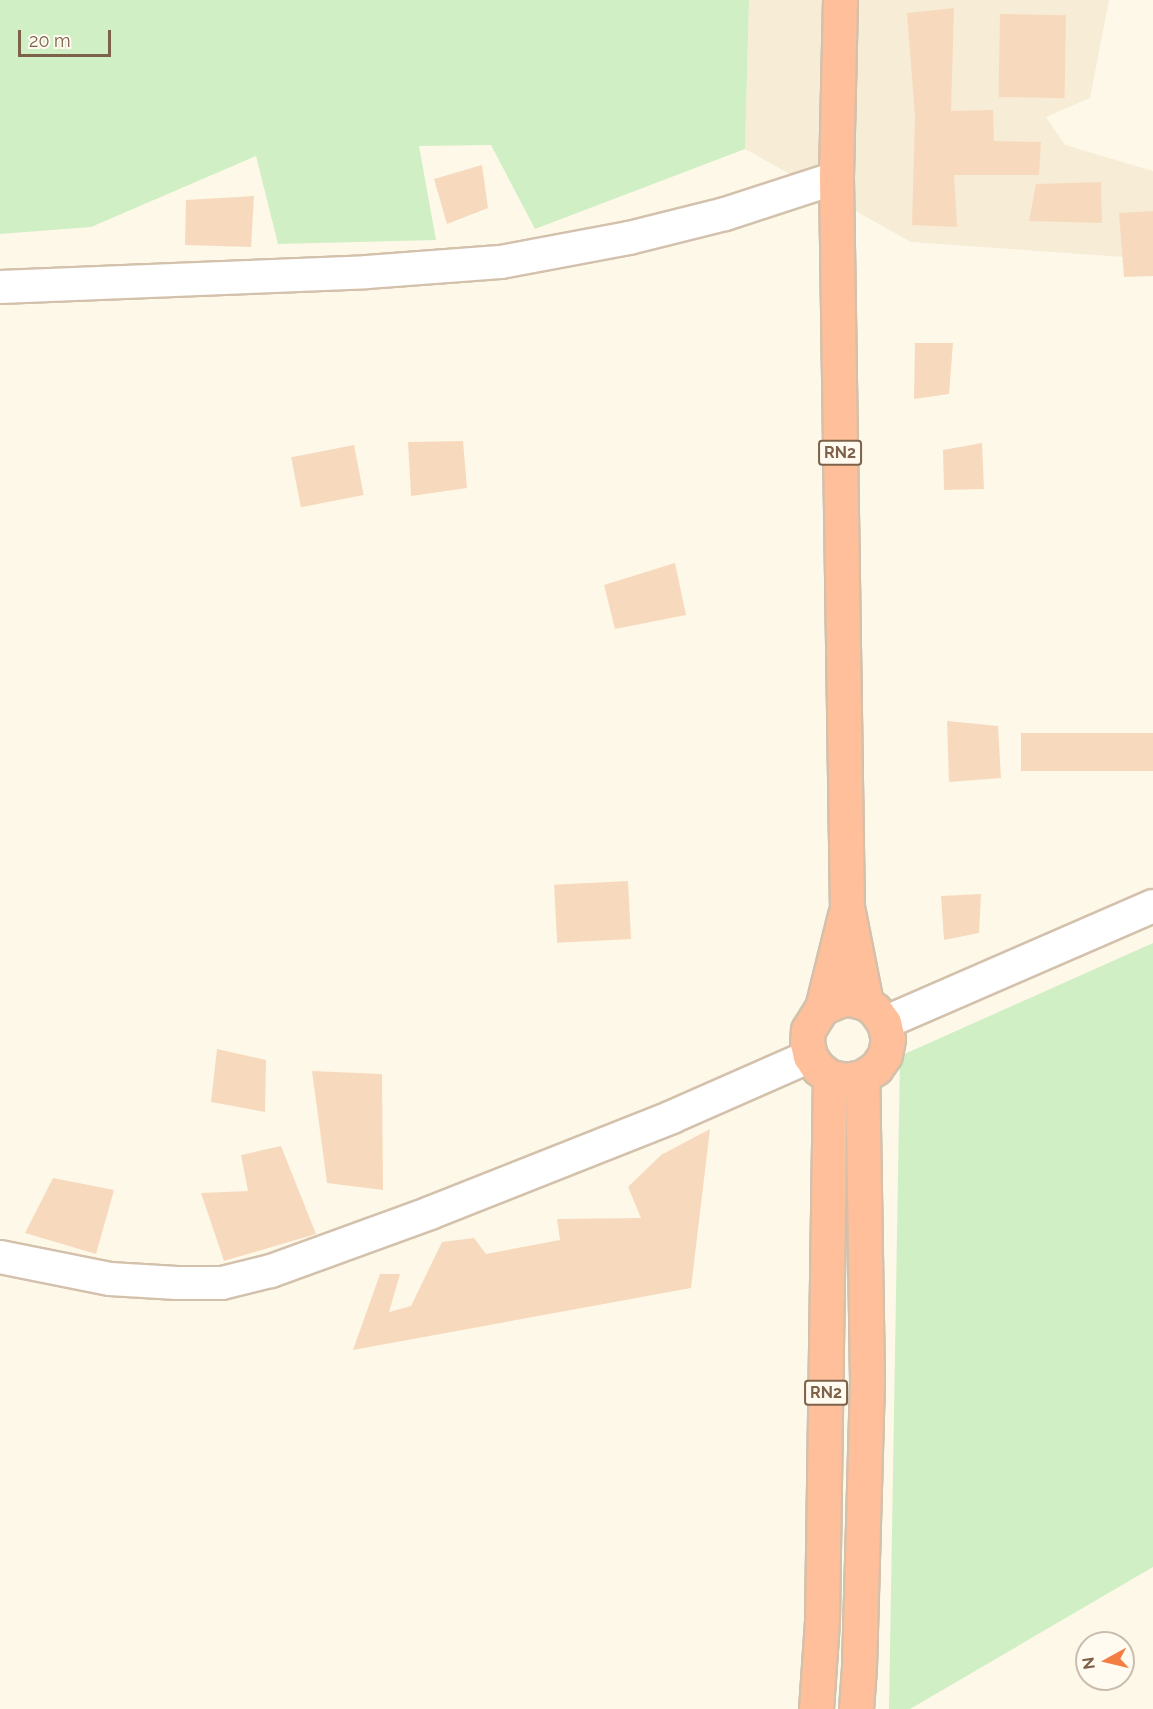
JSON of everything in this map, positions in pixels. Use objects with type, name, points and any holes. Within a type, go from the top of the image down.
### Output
[{"type":"highway","name":"RN2","points":[[840,0],[836,178],[847,907],[875,1013],[888,1039],[885,1055],[876,1068],[862,1077],[867,1380],[859,1667],[855,1709]]},
{"type":"highway","name":"RN2","points":[[816,1709],[822,1620],[820,1066],[808,1030],[822,1008],[847,907]]},
{"type":"highway","points":[[822,1008],[840,999],[875,1013]]},
{"type":"highway","points":[[820,1066],[846,1080],[862,1077]]},
{"type":"street","points":[[0,287],[367,272],[501,262],[629,238],[724,214],[836,178]]},
{"type":"street","points":[[875,1013],[1153,906]]},
{"type":"street","points":[[0,1257],[110,1279],[222,1283],[271,1271],[430,1213],[672,1117],[820,1066]]},
{"type":"shaded area","points":[[749,0],[1109,0],[1090,98],[1046,117],[1065,145],[1153,171],[1153,259],[911,242],[745,149]]},
{"type":"green space","points":[[0,0],[749,0],[745,149],[535,229],[491,145],[419,146],[436,240],[278,244],[256,156],[91,227],[0,234]]},
{"type":"green space","points":[[1153,943],[1153,1567],[910,1709],[889,1709],[900,1056]]},
{"type":"building","points":[[954,8],[951,111],[993,110],[994,141],[1041,142],[1039,175],[954,175],[957,227],[912,225],[915,116],[907,13]]},
{"type":"building","points":[[1000,14],[1066,15],[1065,98],[999,97]]},
{"type":"building","points":[[482,165],[488,208],[447,224],[434,179]]},
{"type":"building","points":[[1101,182],[1102,223],[1029,221],[1036,184]]},
{"type":"building","points":[[254,196],[251,247],[185,245],[186,200]]},
{"type":"building","points":[[1153,211],[1153,276],[1124,277],[1119,213]]},
{"type":"building","points":[[915,343],[953,343],[949,394],[914,399]]},
{"type":"building","points":[[463,441],[467,488],[411,496],[408,442]]},
{"type":"building","points":[[982,443],[984,489],[944,490],[943,450]]},
{"type":"building","points":[[354,445],[364,495],[301,507],[291,457]]},
{"type":"building","points":[[675,563],[686,615],[615,629],[604,585]]},
{"type":"building","points":[[947,721],[998,726],[1001,778],[949,782]]},
{"type":"building","points":[[1021,733],[1153,733],[1153,771],[1021,771]]},
{"type":"building","points":[[628,881],[631,939],[557,943],[554,885]]},
{"type":"building","points":[[981,894],[979,933],[944,940],[941,896]]},
{"type":"building","points":[[217,1049],[266,1060],[265,1112],[211,1102]]},
{"type":"building","points":[[312,1071],[382,1074],[383,1190],[327,1183]]},
{"type":"building","points":[[710,1129],[691,1288],[353,1350],[380,1274],[400,1274],[389,1312],[411,1306],[442,1242],[474,1238],[486,1254],[560,1240],[557,1219],[641,1218],[628,1187],[661,1155]]},
{"type":"building","points":[[281,1146],[316,1234],[224,1261],[201,1193],[248,1191],[241,1155]]},
{"type":"building","points":[[53,1178],[114,1190],[96,1254],[25,1233]]}]
